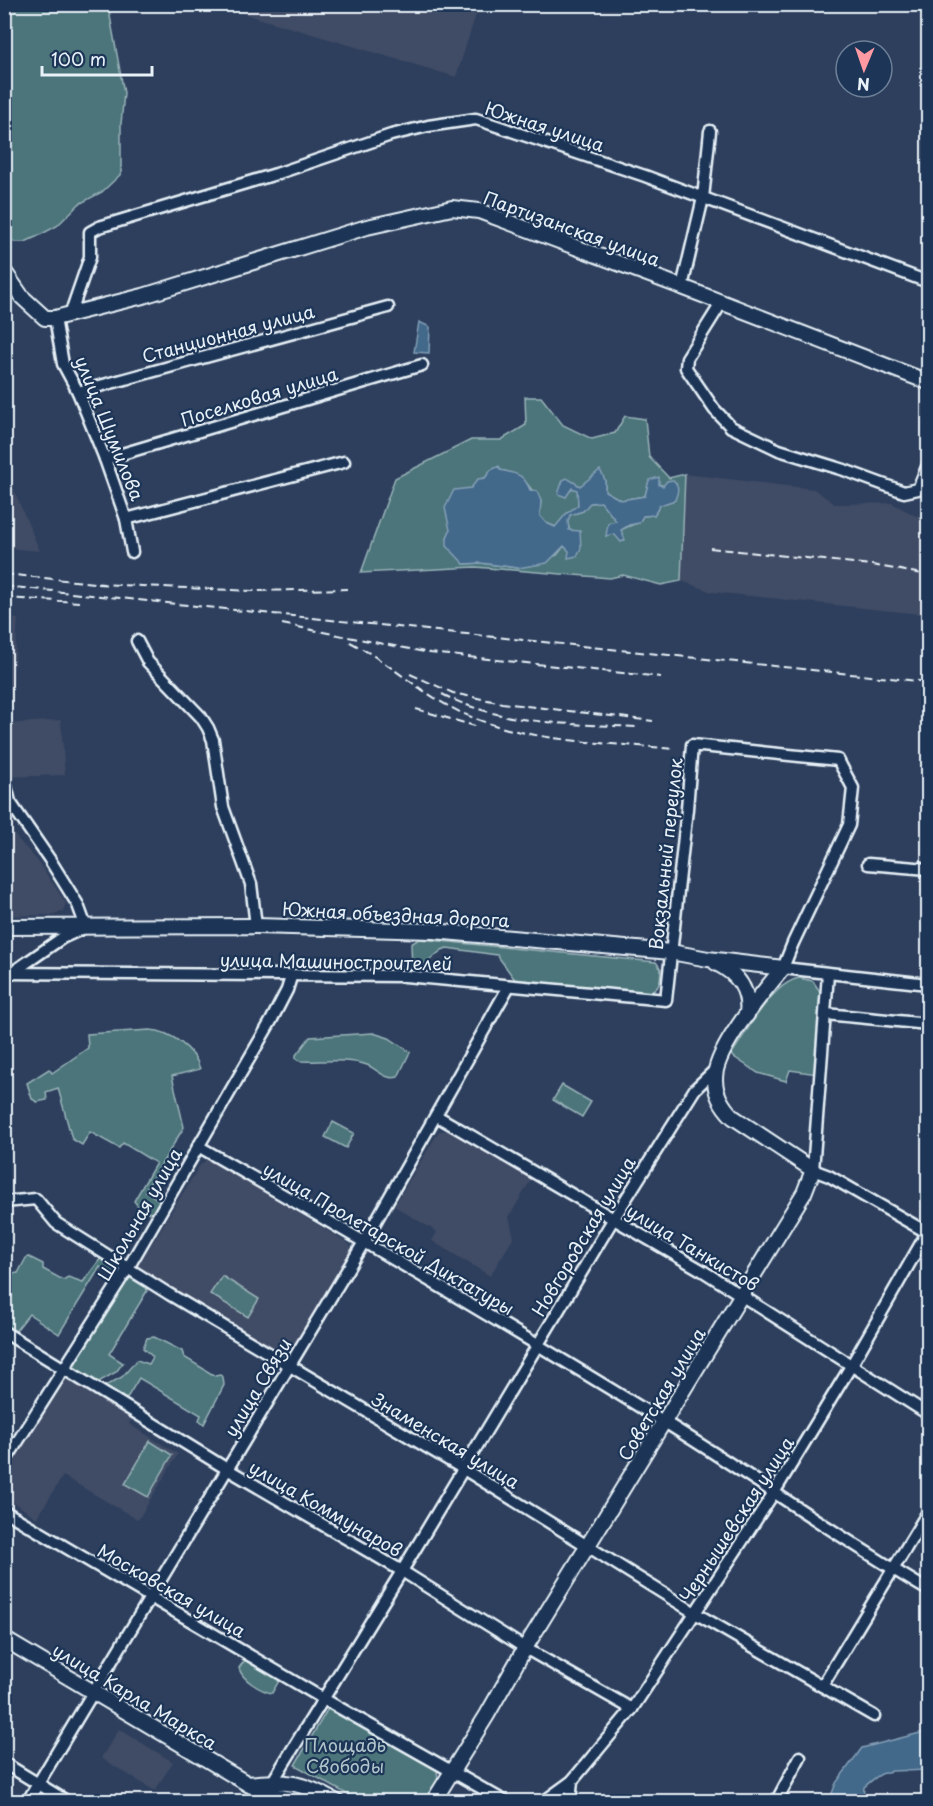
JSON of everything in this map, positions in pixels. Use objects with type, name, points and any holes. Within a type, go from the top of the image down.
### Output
[{"type":"main road","name":"Партизанская улица","points":[[55,318],[143,296],[367,227],[452,208],[479,211],[682,286],[928,382]]},
{"type":"main road","points":[[4,271],[22,297],[45,318],[55,318]]},
{"type":"main road","name":"Южная объездная дорога","points":[[4,927],[256,926],[433,931],[671,952],[783,968]]},
{"type":"main road","points":[[708,959],[729,969],[742,984],[748,999],[747,1015]]},
{"type":"main road","name":"Новгородская улица","points":[[716,1069],[731,1039],[783,968]]},
{"type":"main road","points":[[716,1069],[717,1093],[724,1108],[732,1117],[813,1170]]},
{"type":"main road","name":"Советская улица","points":[[432,1802],[804,1193],[813,1170]]},
{"type":"main road","name":"улица Карла Маркса","points":[[4,1639],[248,1784],[266,1792],[302,1802]]},
{"type":"main road","name":"улица Карла Маркса","points":[[266,1792],[301,1784],[338,1802]]},
{"type":"street","name":"Южная улица","points":[[70,315],[90,257],[90,232],[99,227],[276,174],[391,135],[428,126],[476,119],[645,176],[928,282]]},
{"type":"street","points":[[682,286],[703,198],[710,131]]},
{"type":"street","points":[[722,302],[687,358],[686,368],[714,409],[731,428],[779,450],[904,492],[918,489],[928,465]]},
{"type":"street","name":"Станционная улица","points":[[78,392],[388,307]]},
{"type":"street","name":"улица Шумилова","points":[[55,318],[63,364],[78,392],[105,459],[126,519],[132,552]]},
{"type":"street","name":"Поселковая улица","points":[[105,459],[422,365]]},
{"type":"street","points":[[126,519],[344,462]]},
{"type":"street","points":[[137,641],[148,662],[201,717],[208,728],[213,740],[223,807],[251,884],[256,926]]},
{"type":"street","name":"Вокзальный переулок","points":[[666,1000],[692,745],[838,760],[853,788]]},
{"type":"street","points":[[4,778],[10,802],[78,905],[86,927],[62,938],[8,973]]},
{"type":"street","name":"Новгородская улица","points":[[783,968],[849,825],[853,788]]},
{"type":"street","points":[[868,864],[928,869]]},
{"type":"street","points":[[783,968],[928,984]]},
{"type":"street","name":"улица Машиностроителей","points":[[8,973],[405,976],[666,1000]]},
{"type":"street","name":"Советская улица","points":[[813,1170],[828,974]]},
{"type":"street","name":"Школьная улица","points":[[4,1463],[128,1268],[271,1020],[287,990],[291,976]]},
{"type":"street","name":"улица Связи","points":[[27,1802],[364,1242],[509,986]]},
{"type":"street","points":[[826,1014],[928,1024]]},
{"type":"street","name":"Новгородская улица","points":[[322,1698],[402,1570],[614,1218],[695,1089],[716,1069]]},
{"type":"street","name":"улица Танкистов","points":[[437,1116],[742,1295],[928,1414]]},
{"type":"street","name":"улица Пролетарской Диктатуры","points":[[198,1146],[538,1345],[775,1491],[928,1590]]},
{"type":"street","points":[[813,1170],[829,1176],[928,1232]]},
{"type":"street","name":"Знаменская улица","points":[[4,1202],[36,1199],[56,1223],[128,1268],[462,1468],[695,1613],[874,1716]]},
{"type":"street","name":"Чернышевская улица","points":[[543,1802],[572,1781],[632,1709],[775,1491],[851,1366],[928,1232]]},
{"type":"street","name":"улица Коммунаров","points":[[4,1332],[227,1469],[402,1570],[525,1648],[632,1709]]},
{"type":"street","name":"Московская улица","points":[[4,1511],[322,1698]]},
{"type":"street","points":[[822,1686],[928,1512]]},
{"type":"street","points":[[266,1792],[322,1698],[506,1802]]},
{"type":"street","points":[[776,1802],[800,1757]]},
{"type":"street","points":[[4,1763],[68,1802]]},
{"type":"street","points":[[570,1802],[572,1781]]},
{"type":"shaded area","points":[[214,5],[479,5],[456,77]]},
{"type":"shaded area","points":[[419,322],[430,327],[429,353],[414,352]]},
{"type":"shaded area","points":[[499,466],[500,470],[519,475],[525,480],[530,490],[537,491],[541,501],[540,516],[546,523],[555,527],[578,505],[577,490],[572,488],[566,497],[558,494],[563,480],[567,478],[580,486],[600,470],[605,480],[605,491],[621,500],[645,496],[649,480],[659,477],[659,485],[663,486],[667,481],[673,480],[678,487],[678,492],[675,500],[660,505],[654,515],[643,516],[639,523],[621,530],[625,540],[621,542],[614,534],[606,536],[608,523],[616,521],[601,502],[590,503],[583,511],[570,515],[568,521],[569,530],[580,531],[581,548],[577,556],[568,558],[569,551],[564,546],[547,563],[518,568],[481,563],[464,564],[447,546],[450,530],[445,508],[454,490],[471,488],[478,479],[485,478],[491,470]]},
{"type":"shaded area","points":[[5,469],[40,551],[5,548]]},
{"type":"shaded area","points":[[685,474],[814,489],[835,504],[892,503],[916,516],[928,512],[928,615],[712,592],[681,581]]},
{"type":"shaded area","points":[[4,618],[18,619],[11,712],[5,713]]},
{"type":"shaded area","points":[[61,720],[65,775],[8,777],[4,724]]},
{"type":"shaded area","points":[[5,809],[15,836],[37,860],[66,903],[63,911],[54,915],[5,916]]},
{"type":"shaded area","points":[[439,1131],[454,1131],[532,1178],[509,1217],[514,1237],[490,1276],[432,1241],[437,1232],[394,1206]]},
{"type":"shaded area","points":[[206,1160],[212,1161],[348,1243],[351,1247],[351,1251],[292,1349],[285,1353],[275,1353],[140,1270],[138,1266],[200,1165]]},
{"type":"shaded area","points":[[67,1376],[133,1416],[129,1424],[178,1454],[138,1520],[63,1476],[37,1518],[5,1497],[4,1474]]},
{"type":"shaded area","points":[[119,1729],[173,1762],[155,1791],[101,1758]]},
{"type":"shaded area","points":[[928,1731],[928,1769],[881,1774],[864,1787],[863,1801],[829,1801],[836,1783],[862,1748]]},
{"type":"green space","points":[[5,4],[108,5],[124,93],[121,124],[121,174],[102,192],[79,204],[57,226],[25,242],[14,242],[5,234]]},
{"type":"green space","points":[[525,397],[541,397],[563,425],[592,439],[615,433],[625,416],[645,419],[649,457],[669,478],[685,474],[681,581],[661,585],[623,575],[610,578],[475,567],[361,573],[395,478],[471,440],[501,440],[526,425]],"holes":[[[499,467],[500,470],[516,475],[525,481],[541,501],[539,515],[546,523],[556,527],[566,514],[578,505],[578,490],[572,488],[605,480],[605,491],[621,500],[645,496],[649,481],[664,486],[675,500],[660,505],[654,515],[643,516],[639,523],[607,536],[617,521],[601,502],[589,503],[583,511],[570,515],[567,521],[577,556],[564,546],[557,555],[518,568],[481,563],[464,564],[447,538],[467,494],[491,470]]]},
{"type":"green space","points":[[419,939],[656,962],[661,969],[660,981],[655,990],[647,993],[516,981],[497,955],[447,948],[415,972],[412,970],[411,944]]},
{"type":"green space","points":[[799,978],[813,981],[820,992],[817,1074],[790,1070],[786,1081],[758,1073],[731,1055],[769,999],[789,982]]},
{"type":"green space","points":[[150,1030],[166,1034],[181,1042],[193,1055],[200,1069],[172,1076],[184,1127],[145,1191],[161,1201],[154,1212],[149,1213],[134,1201],[156,1163],[123,1143],[119,1148],[90,1132],[82,1145],[72,1139],[58,1088],[46,1092],[47,1100],[37,1102],[32,1099],[27,1083],[49,1069],[52,1073],[88,1048],[87,1034]]},
{"type":"green space","points":[[373,1033],[389,1038],[410,1052],[398,1077],[386,1076],[359,1063],[296,1059],[296,1055],[310,1037]]},
{"type":"green space","points":[[562,1085],[591,1102],[582,1117],[553,1100]]},
{"type":"green space","points":[[333,1122],[354,1133],[346,1148],[325,1137]]},
{"type":"green space","points":[[29,1257],[43,1264],[43,1269],[63,1280],[68,1277],[83,1282],[101,1258],[120,1270],[117,1277],[100,1267],[59,1334],[29,1314],[14,1333],[5,1327],[4,1275],[18,1273],[26,1258]]},
{"type":"green space","points":[[222,1276],[259,1299],[248,1317],[210,1294]]},
{"type":"green space","points":[[129,1277],[147,1288],[147,1291],[109,1354],[123,1363],[116,1372],[97,1383],[72,1368]]},
{"type":"green space","points":[[154,1337],[182,1351],[184,1357],[215,1376],[223,1377],[224,1385],[204,1424],[199,1420],[201,1415],[139,1378],[124,1403],[103,1387],[122,1377],[137,1360],[149,1364],[153,1357],[143,1348],[147,1338]]},
{"type":"green space","points":[[150,1441],[172,1455],[148,1497],[125,1484]]},
{"type":"green space","points":[[248,1659],[280,1679],[272,1693],[252,1684],[244,1677],[239,1668]]},
{"type":"green space","name":"Площадь Свободы","points":[[330,1705],[437,1769],[438,1782],[425,1801],[359,1801],[295,1765]]},
{"type":"railway","points":[[710,548],[872,565],[928,575]]},
{"type":"railway","points":[[4,574],[104,584]]},
{"type":"railway","points":[[97,584],[253,591],[347,589]]},
{"type":"railway","points":[[4,586],[928,682]]},
{"type":"railway","points":[[4,598],[79,602]]},
{"type":"railway","points":[[282,624],[430,653],[661,677]]},
{"type":"railway","points":[[350,642],[447,705],[487,723],[566,740],[674,749]]},
{"type":"railway","points":[[410,674],[453,693],[502,703],[653,721]]},
{"type":"railway","points":[[442,694],[488,712],[512,717],[537,721],[637,727]]},
{"type":"railway","points":[[416,709],[475,726]]}]
